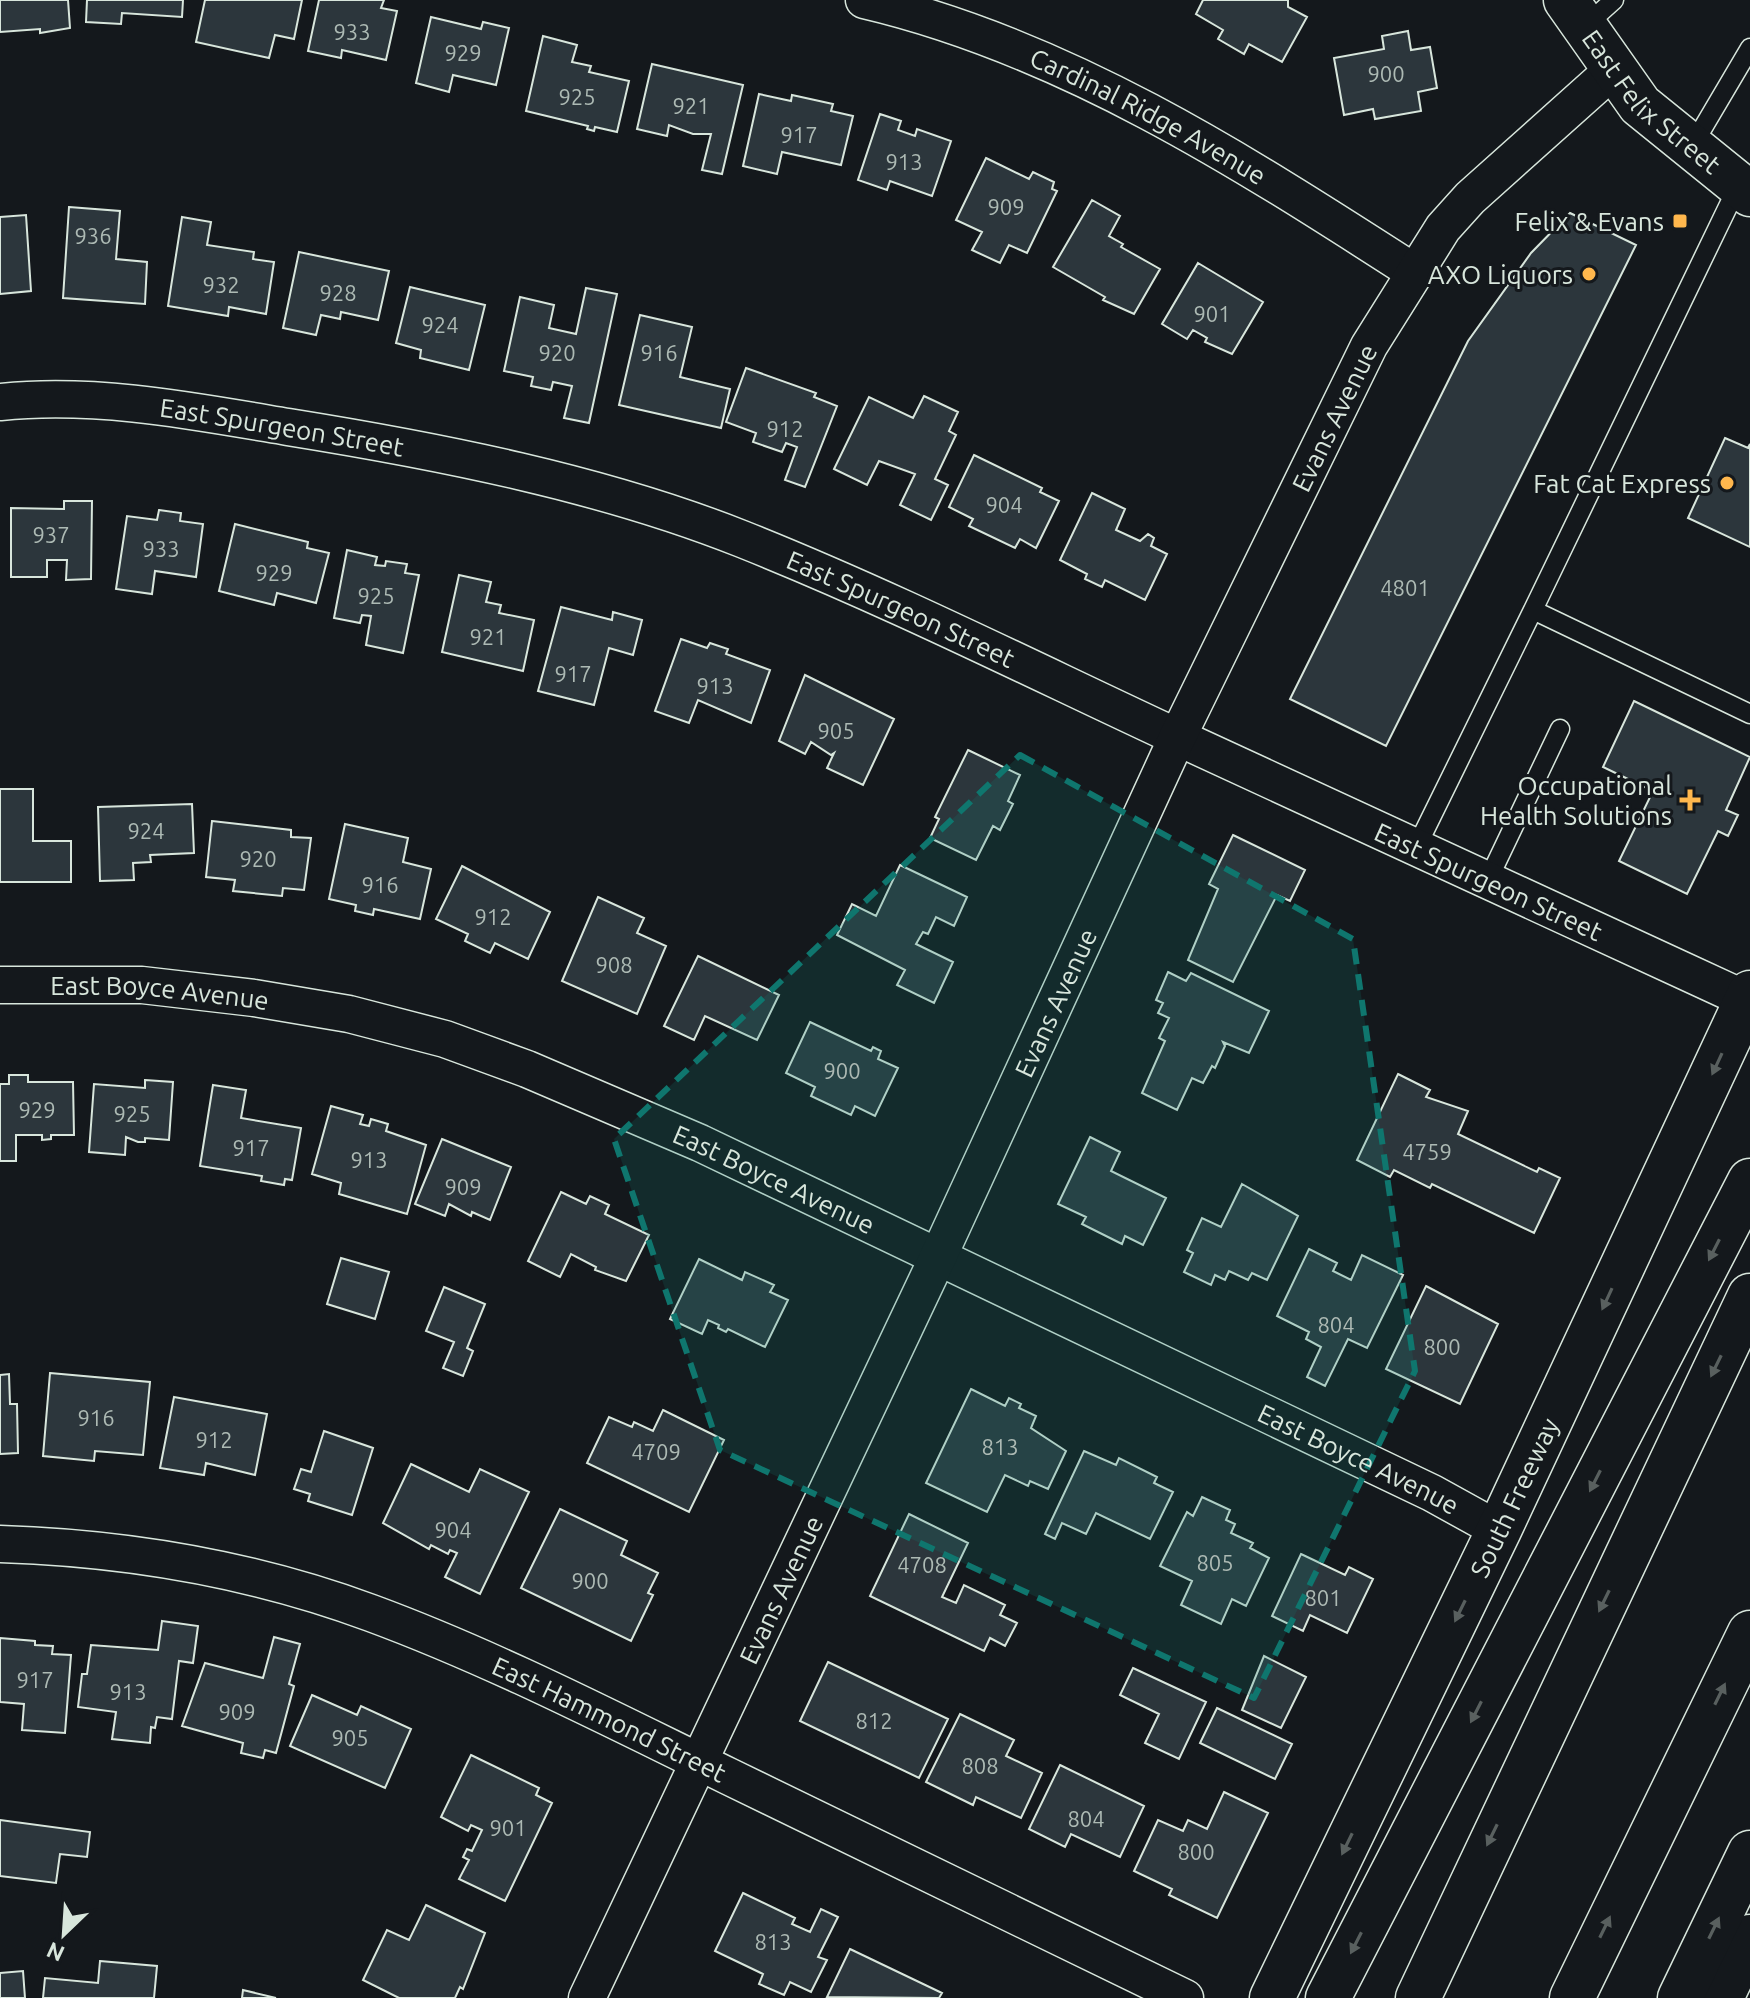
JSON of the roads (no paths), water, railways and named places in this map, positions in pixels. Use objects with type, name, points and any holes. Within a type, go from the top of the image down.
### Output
[{"type":"main road","name":"East Felix Street","points":[[1588,9],[1613,70],[1640,105],[1744,190]]},
{"type":"main road","name":"South Freeway","points":[[1272,1998],[1499,1530],[1748,996]]},
{"type":"main road","points":[[1328,1998],[1750,1181]]},
{"type":"main road","points":[[1418,1998],[1750,1296]]},
{"type":"main road","points":[[1572,1998],[1750,1633]]},
{"type":"main road","points":[[1680,1998],[1750,1853]]},
{"type":"main road","points":[[1721,1998],[1750,1937]]},
{"type":"street","name":"Cardinal Ridge Avenue","points":[[864,0],[908,10],[1041,61],[1166,119],[1267,178],[1414,272]]},
{"type":"street","name":"Evans Avenue","points":[[587,1998],[939,1255],[1177,738],[1299,483],[1369,346],[1443,228],[1470,198],[1613,70]]},
{"type":"street","name":"East Spurgeon Street","points":[[0,402],[90,401],[180,409],[324,433],[516,472],[654,509],[741,539],[851,587],[1416,848],[1748,996]]},
{"type":"street","name":"East Boyce Avenue","points":[[0,985],[142,985],[254,998],[349,1014],[445,1039],[527,1069],[700,1143],[1432,1493],[1499,1530]]},
{"type":"street","name":"East Hammond Street","points":[[0,1544],[103,1549],[202,1566],[316,1595],[451,1645],[1185,1998]]},
{"type":"lane","points":[[1691,148],[1750,48]]},
{"type":"lane","points":[[1416,848],[1744,190]]},
{"type":"lane","points":[[1533,610],[1750,714]]},
{"type":"lane","points":[[1488,880],[1560,729]]},
{"type":"place","name":"Felix & Evans","points":[[1680,221]]},
{"type":"place","name":"AXO Liquors","points":[[1589,274]]},
{"type":"place","name":"Fat Cat Express","points":[[1727,483]]},
{"type":"place","name":"Occupational Health Solutions","points":[[1690,800]]}]
